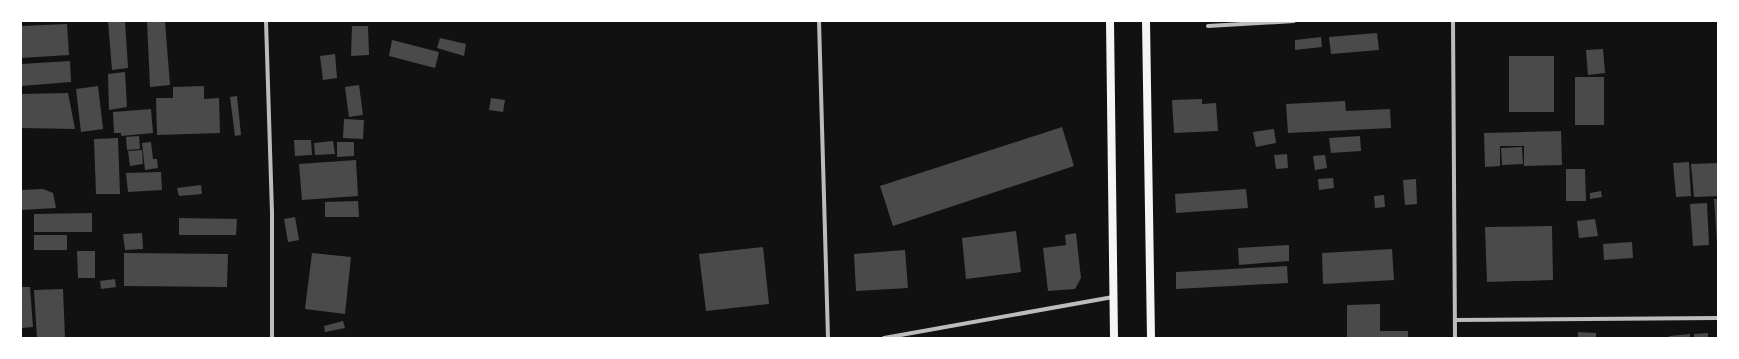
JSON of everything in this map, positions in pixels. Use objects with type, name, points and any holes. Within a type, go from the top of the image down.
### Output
[{"type":"main road","points":[[1110,21],[1114,338]]},
{"type":"main road","points":[[1146,21],[1151,338]]},
{"type":"street","points":[[266,21],[272,213],[272,338]]},
{"type":"street","points":[[818,21],[828,338]]},
{"type":"street","points":[[1208,26],[1294,21]]},
{"type":"street","points":[[1453,21],[1455,338]]},
{"type":"street","points":[[884,338],[1113,297]]},
{"type":"street","points":[[1455,320],[1718,318]]},
{"type":"building","points":[[108,21],[125,21],[128,68],[112,70]]},
{"type":"building","points":[[147,21],[165,22],[170,85],[150,87]]},
{"type":"building","points":[[67,24],[69,55],[21,58],[21,26]]},
{"type":"building","points":[[352,26],[368,26],[369,55],[351,56]]},
{"type":"building","points":[[1377,33],[1379,50],[1331,54],[1329,37]]},
{"type":"building","points":[[1321,37],[1322,47],[1295,50],[1295,40]]},
{"type":"building","points":[[440,38],[466,44],[464,56],[437,48]]},
{"type":"building","points":[[392,40],[439,52],[435,68],[389,56]]},
{"type":"building","points":[[1603,49],[1605,73],[1588,75],[1586,50]]},
{"type":"building","points":[[335,54],[337,78],[323,80],[320,56]]},
{"type":"building","points":[[1509,56],[1554,56],[1554,112],[1509,112]]},
{"type":"building","points":[[70,61],[71,82],[21,86],[21,64]]},
{"type":"building","points":[[125,72],[127,107],[109,110],[108,74]]},
{"type":"building","points":[[1575,77],[1604,77],[1604,125],[1575,125]]},
{"type":"building","points":[[359,85],[363,115],[349,117],[345,87]]},
{"type":"building","points":[[98,86],[103,129],[81,132],[76,89]]},
{"type":"building","points":[[204,86],[204,99],[219,98],[220,133],[157,135],[156,98],[173,98],[173,87]]},
{"type":"building","points":[[68,93],[75,129],[21,128],[21,94]]},
{"type":"building","points":[[237,96],[241,135],[235,136],[230,97]]},
{"type":"building","points":[[491,98],[505,100],[503,112],[489,110]]},
{"type":"building","points":[[1202,99],[1202,104],[1216,103],[1218,131],[1174,133],[1172,100]]},
{"type":"building","points":[[1345,101],[1346,111],[1390,109],[1391,128],[1288,133],[1286,104]]},
{"type":"building","points":[[151,109],[153,133],[121,136],[121,133],[114,133],[113,112]]},
{"type":"building","points":[[344,119],[364,120],[363,139],[343,138]]},
{"type":"building","points":[[1062,127],[1074,166],[893,226],[880,186]]},
{"type":"building","points":[[1274,129],[1276,143],[1256,147],[1253,132]]},
{"type":"building","points":[[1561,131],[1562,165],[1524,166],[1524,146],[1500,146],[1500,166],[1485,167],[1484,133]]},
{"type":"building","points":[[139,136],[140,149],[127,150],[126,137]]},
{"type":"building","points":[[1360,136],[1361,151],[1331,153],[1329,138]]},
{"type":"building","points":[[118,138],[120,194],[96,194],[94,139]]},
{"type":"building","points":[[294,140],[311,140],[312,155],[295,156]]},
{"type":"building","points":[[333,141],[335,154],[315,155],[314,143]]},
{"type":"building","points":[[151,142],[153,159],[157,159],[158,168],[145,170],[142,143]]},
{"type":"building","points":[[337,142],[354,142],[354,156],[337,157]]},
{"type":"building","points":[[1522,147],[1523,164],[1502,165],[1501,148]]},
{"type":"building","points":[[142,150],[143,164],[130,166],[128,151]]},
{"type":"building","points":[[1287,154],[1288,168],[1276,169],[1274,155]]},
{"type":"building","points":[[1325,155],[1327,168],[1315,170],[1313,156]]},
{"type":"building","points":[[356,160],[358,196],[302,200],[299,164]]},
{"type":"building","points":[[1689,162],[1691,196],[1676,197],[1673,163]]},
{"type":"building","points":[[1718,163],[1718,196],[1694,197],[1691,164]]},
{"type":"building","points":[[1566,169],[1585,169],[1586,201],[1566,201]]},
{"type":"building","points":[[161,172],[162,190],[128,192],[126,173]]},
{"type":"building","points":[[1333,178],[1334,188],[1319,190],[1318,179]]},
{"type":"building","points":[[1416,179],[1417,204],[1405,205],[1403,180]]},
{"type":"building","points":[[201,185],[202,194],[179,196],[177,188]]},
{"type":"building","points":[[43,189],[53,193],[56,208],[21,210],[21,190]]},
{"type":"building","points":[[1246,189],[1248,208],[1176,213],[1175,194]]},
{"type":"building","points":[[1601,191],[1602,197],[1590,199],[1590,193]]},
{"type":"building","points":[[1384,195],[1385,207],[1375,208],[1374,196]]},
{"type":"building","points":[[1714,199],[1718,199],[1718,244],[1717,244]]},
{"type":"building","points":[[358,201],[359,217],[325,217],[325,202]]},
{"type":"building","points":[[1707,203],[1709,245],[1693,246],[1690,204]]},
{"type":"building","points":[[92,213],[92,232],[34,232],[34,214]]},
{"type":"building","points":[[295,217],[299,240],[288,242],[284,219]]},
{"type":"building","points":[[179,218],[237,219],[236,235],[179,235]]},
{"type":"building","points":[[1595,219],[1598,236],[1579,238],[1577,221]]},
{"type":"building","points":[[1552,226],[1553,280],[1487,282],[1485,227]]},
{"type":"building","points":[[1016,231],[1021,272],[966,279],[962,238]]},
{"type":"building","points":[[142,233],[143,249],[125,250],[123,234]]},
{"type":"building","points":[[1076,233],[1081,278],[1075,289],[1048,291],[1043,248],[1066,245],[1065,235]]},
{"type":"building","points":[[34,235],[67,235],[67,250],[34,250]]},
{"type":"building","points":[[1632,242],[1633,258],[1604,260],[1603,244]]},
{"type":"building","points":[[1289,245],[1289,261],[1239,265],[1238,248]]},
{"type":"building","points":[[763,247],[769,304],[706,311],[699,254]]},
{"type":"building","points":[[1392,249],[1394,280],[1323,284],[1322,253]]},
{"type":"building","points":[[905,250],[908,288],[856,291],[854,254]]},
{"type":"building","points":[[77,251],[95,251],[95,278],[78,278]]},
{"type":"building","points":[[124,253],[228,254],[227,287],[124,286]]},
{"type":"building","points":[[312,253],[351,257],[345,314],[305,309]]},
{"type":"building","points":[[1287,266],[1288,283],[1176,289],[1176,272]]},
{"type":"building","points":[[115,279],[116,287],[101,289],[100,281]]},
{"type":"building","points":[[21,287],[30,287],[33,327],[21,328]]},
{"type":"building","points":[[63,289],[65,338],[37,338],[34,290]]},
{"type":"building","points":[[1380,304],[1380,331],[1408,331],[1408,338],[1347,338],[1347,305]]},
{"type":"building","points":[[343,321],[345,328],[325,332],[324,326]]},
{"type":"building","points":[[1578,332],[1596,333],[1596,338],[1578,338]]},
{"type":"building","points":[[1708,333],[1708,338],[1694,338],[1694,334]]},
{"type":"building","points":[[1690,334],[1690,338],[1669,338],[1669,336]]}]
